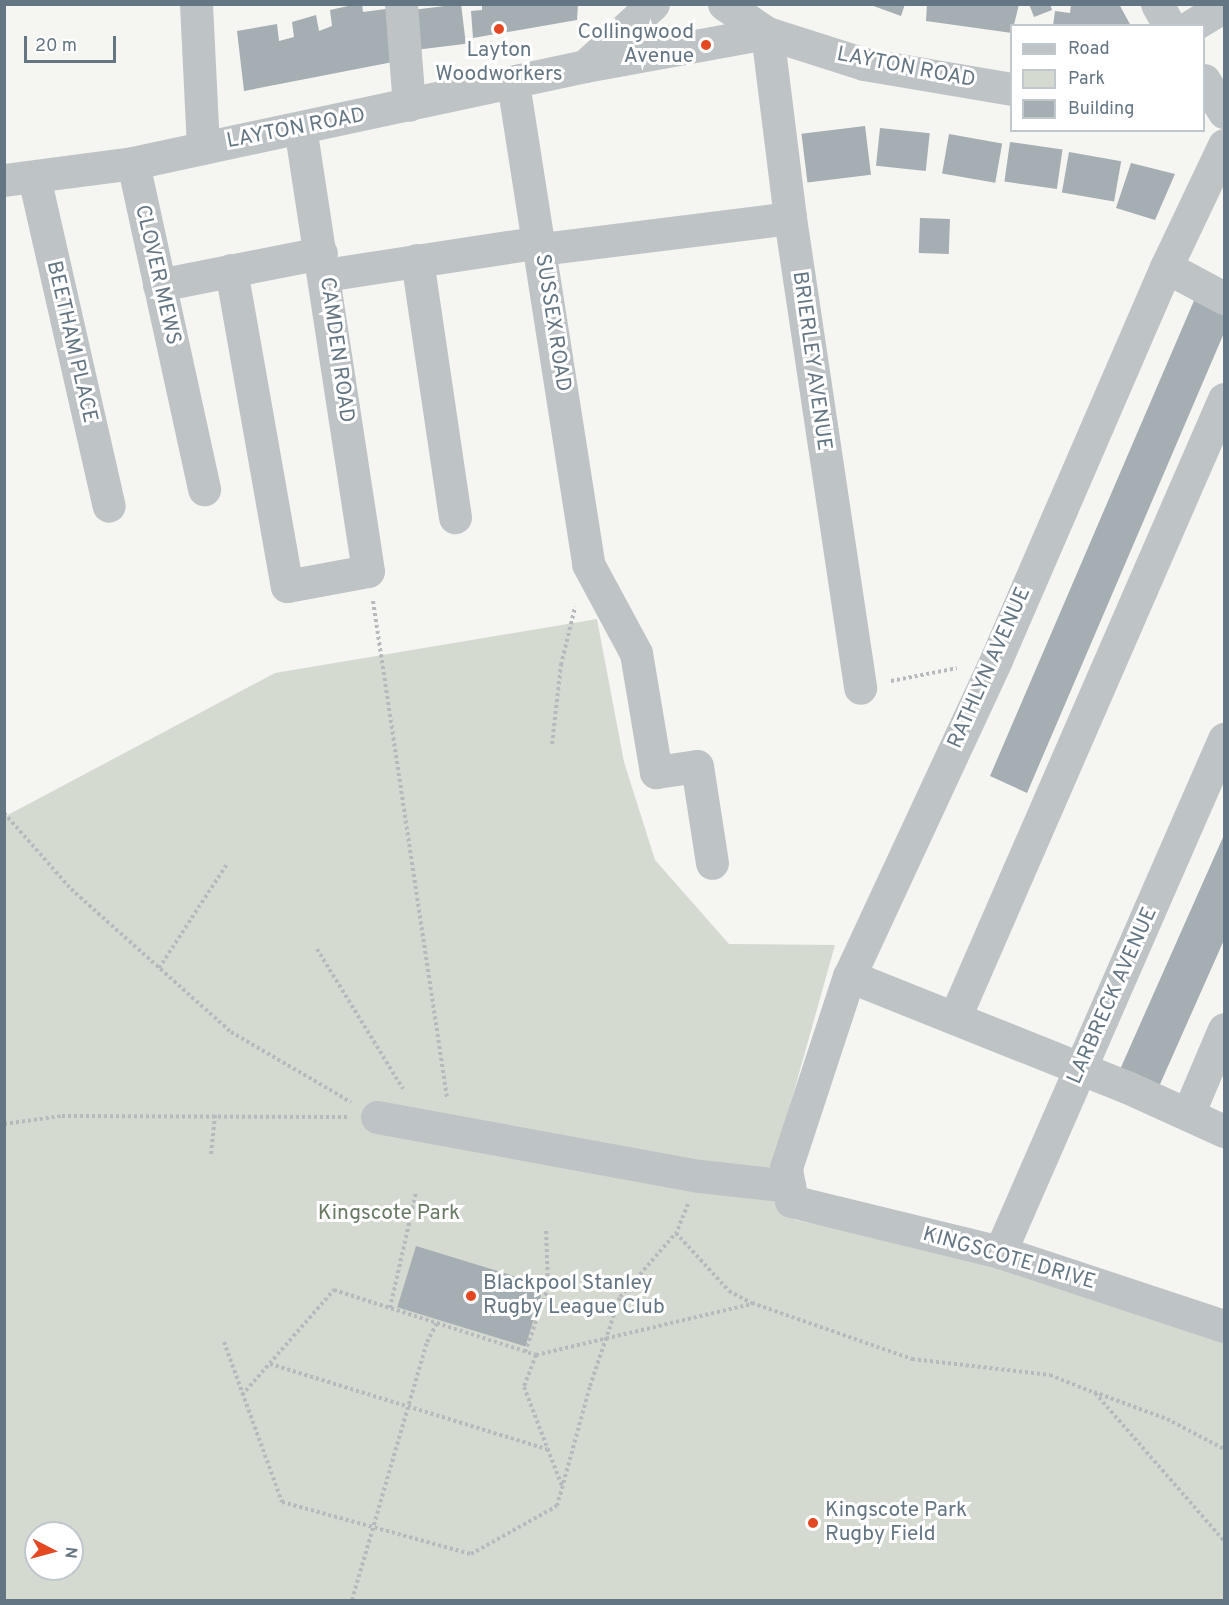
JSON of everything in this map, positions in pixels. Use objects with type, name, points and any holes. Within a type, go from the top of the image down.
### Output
[{"type":"street","points":[[401,4],[409,105]]},
{"type":"street","name":"LAYTON ROAD","points":[[585,66],[653,4]]},
{"type":"street","name":"LAYTON ROAD","points":[[724,4],[767,33],[864,64],[1010,89]]},
{"type":"street","points":[[1157,4],[1168,24]]},
{"type":"street","points":[[203,148],[204,6]]},
{"type":"street","points":[[1194,24],[1224,6]]},
{"type":"street","name":"LAYTON ROAD","points":[[19,179],[133,163],[585,66],[767,33]]},
{"type":"street","name":"BRIERLEY AVENUE","points":[[767,33],[790,218],[860,688]]},
{"type":"street","name":"SUSSEX ROAD","points":[[513,83],[588,564],[636,653],[656,772],[697,766],[712,863]]},
{"type":"street","points":[[1205,83],[1224,112]]},
{"type":"street","points":[[1205,121],[1224,124]]},
{"type":"street","name":"CAMDEN ROAD","points":[[300,129],[323,264],[368,571]]},
{"type":"street","name":"RATHLYN AVENUE","points":[[790,1193],[786,1168],[849,976],[996,660],[1166,267],[1224,145]]},
{"type":"street","name":"CLOVER MEWS","points":[[133,163],[204,489]]},
{"type":"street","name":"BEETHAM PLACE","points":[[19,179],[109,506]]},
{"type":"street","points":[[159,285],[231,270],[417,260],[790,218]]},
{"type":"street","points":[[417,260],[454,517]]},
{"type":"street","points":[[1166,267],[1224,298]]},
{"type":"street","points":[[231,270],[287,586],[368,571]]},
{"type":"street","points":[[955,1017],[1224,399]]},
{"type":"street","name":"LARBRECK AVENUE","points":[[1000,1252],[1224,740]]},
{"type":"street","points":[[849,976],[955,1017],[1224,1131]]},
{"type":"street","points":[[1188,1114],[1224,1029]]},
{"type":"street","name":"KINGSCOTE DRIVE","points":[[377,1117],[790,1193],[1000,1252],[1224,1326]]},
{"type":"path","points":[[552,744],[561,665],[588,564]]},
{"type":"path","points":[[368,571],[440,1129]]},
{"type":"path","points":[[860,688],[996,660]]},
{"type":"path","points":[[4,813],[71,889],[231,1032],[377,1117]]},
{"type":"path","points":[[159,968],[227,864]]},
{"type":"path","points":[[317,949],[440,1129]]},
{"type":"path","points":[[211,1154],[215,1115]]},
{"type":"path","points":[[4,1124],[62,1116],[377,1117]]},
{"type":"path","points":[[224,1342],[282,1502],[471,1554],[558,1506],[590,1386],[620,1297],[676,1233],[700,1176]]},
{"type":"path","points":[[390,1308],[416,1193]]},
{"type":"path","points":[[525,1352],[548,1288],[546,1228]]},
{"type":"path","points":[[676,1233],[729,1291],[752,1303],[912,1359],[1050,1375],[1167,1419],[1224,1449]]},
{"type":"path","points":[[242,1395],[334,1290],[536,1355],[752,1303]]},
{"type":"path","points":[[352,1600],[427,1342],[437,1323]]},
{"type":"path","points":[[536,1355],[524,1387],[562,1488]]},
{"type":"path","points":[[269,1364],[547,1449]]},
{"type":"path","points":[[1068,1382],[1095,1394],[1112,1411],[1224,1541]]},
{"type":"green space","name":"Kingscote Park","points":[[597,619],[624,762],[655,860],[729,944],[835,945],[772,1170],[780,1210],[795,1220],[928,1246],[1224,1339],[1224,1600],[5,1600],[4,817],[275,673]]},
{"type":"building","points":[[362,4],[363,12],[393,8],[398,61],[244,91],[237,31],[277,24],[279,41],[294,37],[292,22],[316,15],[319,31],[332,26],[330,10]]},
{"type":"building","points":[[461,4],[466,44],[415,50],[410,10]]},
{"type":"building","name":"Layton Woodworkers","points":[[482,4],[578,4],[577,20],[473,38],[471,11],[482,10]]},
{"type":"building","points":[[868,4],[905,4],[901,16]]},
{"type":"building","points":[[927,4],[1019,4],[1014,24],[1010,24],[1010,33],[926,21]]},
{"type":"building","points":[[1029,4],[1050,4],[1052,10],[1034,17]]},
{"type":"building","points":[[1071,4],[1119,4],[1130,24],[1053,24],[1055,11],[1070,13]]},
{"type":"building","points":[[865,126],[871,175],[807,182],[801,134]]},
{"type":"building","points":[[880,128],[930,133],[926,171],[876,166]]},
{"type":"building","points":[[949,134],[1002,143],[995,183],[942,173]]},
{"type":"building","points":[[1010,142],[1062,149],[1057,189],[1004,182]]},
{"type":"building","points":[[1069,152],[1121,161],[1114,202],[1062,192]]},
{"type":"building","points":[[1131,163],[1175,174],[1155,220],[1116,208]]},
{"type":"building","points":[[920,218],[950,219],[949,254],[919,253]]},
{"type":"building","points":[[1196,296],[1224,308],[1224,333],[1027,793],[990,776]]},
{"type":"building","points":[[1224,835],[1224,940],[1157,1091],[1118,1074]]},
{"type":"building","name":"Blackpool Stanley Rugby League Club","points":[[416,1246],[544,1285],[525,1346],[397,1307]]},
{"type":"place","name":"Layton Woodworkers","points":[[499,29]]},
{"type":"place","name":"Collingwood Avenue","points":[[706,45]]},
{"type":"place","name":"Blackpool Stanley Rugby League Club","points":[[471,1296]]},
{"type":"place","name":"Kingscote Park Rugby Field","points":[[813,1523]]}]
